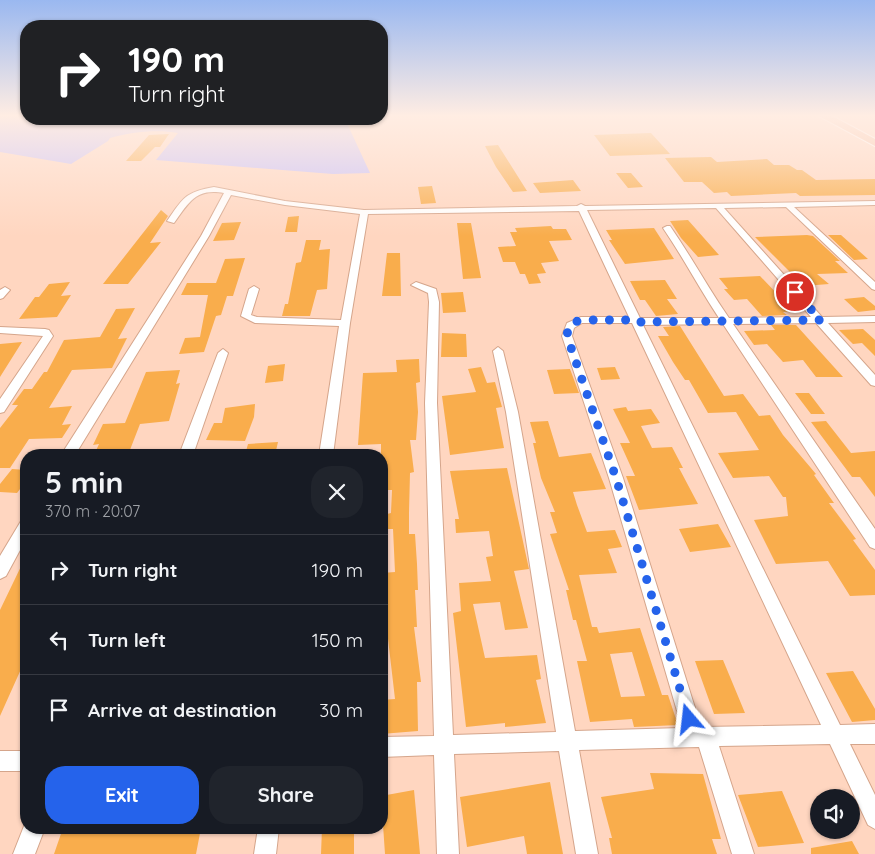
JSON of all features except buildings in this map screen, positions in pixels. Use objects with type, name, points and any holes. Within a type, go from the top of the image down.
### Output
[{"type":"street","points":[[171,221],[187,200],[197,192],[214,189],[286,203],[364,212],[581,206],[875,203]]},
{"type":"street","points":[[72,449],[205,236],[229,192]]},
{"type":"street","points":[[786,204],[875,286]]},
{"type":"street","points":[[716,205],[875,382]]},
{"type":"street","points":[[581,206],[638,321],[875,818]]},
{"type":"street","points":[[327,449],[345,323],[364,212]]},
{"type":"street","points":[[667,228],[686,255],[705,290],[875,542]]},
{"type":"street","points":[[416,285],[433,291],[434,302],[431,403],[446,744],[448,854]]},
{"type":"street","points":[[254,289],[246,316],[255,320],[345,323]]},
{"type":"street","points":[[743,854],[700,737],[616,478],[567,336],[568,328],[572,323],[581,320],[875,319]]},
{"type":"street","points":[[0,330],[45,332],[48,336],[0,409]]},
{"type":"street","points":[[498,351],[512,412],[587,854]]},
{"type":"street","points":[[188,449],[223,353]]},
{"type":"street","points":[[0,571],[20,536]]},
{"type":"street","points":[[388,747],[700,737],[875,734]]},
{"type":"street","points":[[0,760],[20,760]]},
{"type":"street","points":[[24,854],[32,834]]},
{"type":"street","points":[[265,854],[268,834]]},
{"type":"shaded area","points":[[23,156],[84,156],[71,164]]},
{"type":"shaded area","points":[[159,156],[362,156],[370,173],[333,174],[156,160]]},
{"type":"route","points":[[689,719],[616,478],[567,336],[568,328],[572,323],[581,320],[637,320],[639,322],[821,320],[795,292]]}]
